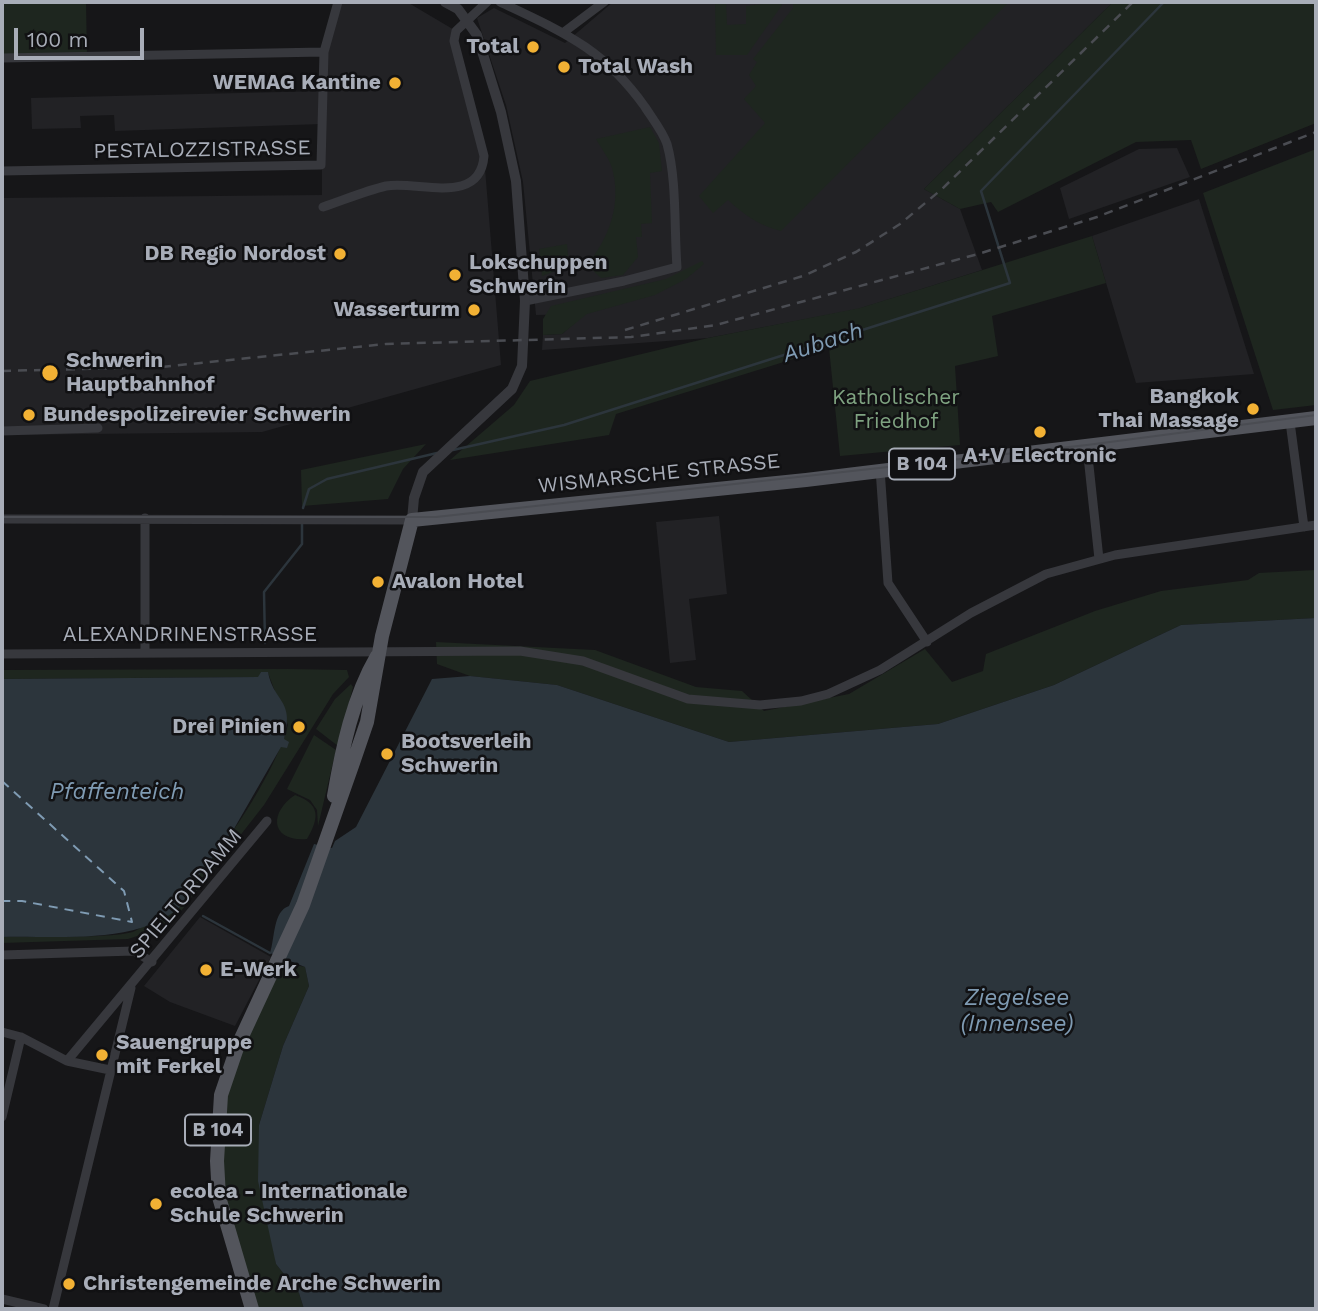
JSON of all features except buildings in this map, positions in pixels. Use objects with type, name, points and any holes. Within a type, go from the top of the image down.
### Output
[{"type":"main road","name":"WISMARSCHE STRASSE","points":[[412,520],[640,498],[1316,418]]},
{"type":"main road","name":"B 104","points":[[252,1309],[219,1197],[218,1119],[222,1095],[237,1045],[303,905],[366,722],[377,677],[379,652],[412,520]]},
{"type":"street","name":"PESTALOZZISTRASSE","points":[[2,171],[321,165],[324,52],[338,2]]},
{"type":"street","points":[[412,520],[417,485],[423,472],[512,389],[522,366],[525,301],[516,181],[485,54],[467,19],[458,9],[446,2]]},
{"type":"street","points":[[323,207],[388,186],[456,187],[472,181],[480,174],[484,156],[454,41],[456,31],[487,2]]},
{"type":"street","points":[[500,2],[564,32],[607,61],[626,81],[667,143],[677,267],[525,301]]},
{"type":"street","points":[[564,32],[604,2]]},
{"type":"street","points":[[2,58],[324,52]]},
{"type":"street","points":[[1290,422],[1304,527]]},
{"type":"street","points":[[2,431],[98,428]]},
{"type":"street","points":[[1087,447],[1099,559]]},
{"type":"street","points":[[880,469],[888,583],[927,642]]},
{"type":"street","points":[[145,518],[145,653]]},
{"type":"street","name":"WISMARSCHE STRASSE","points":[[2,519],[412,520]]},
{"type":"street","name":"ALEXANDRINENSTRASSE","points":[[2,654],[520,651],[583,661],[688,699],[760,705],[828,694],[880,670],[971,613],[1046,574],[1099,559],[1316,526]]},
{"type":"street","name":"SPIELTORDAMM","points":[[67,1061],[131,988],[267,821]]},
{"type":"street","points":[[2,955],[134,951],[152,962]]},
{"type":"street","points":[[53,1309],[131,988]]},
{"type":"street","points":[[2,1031],[21,1037],[67,1061],[110,1070]]},
{"type":"street","points":[[2,1117],[21,1037]]},
{"type":"street","points":[[2,1299],[44,1309]]},
{"type":"shaded area","points":[[338,2],[407,2],[456,31],[484,156],[501,365],[262,432],[2,435],[2,198],[322,195],[322,124],[115,131],[114,115],[80,116],[81,128],[32,129],[31,98],[323,91],[324,52]]},
{"type":"shaded area","points":[[613,2],[1113,2],[924,189],[960,209],[982,270],[858,309],[708,338],[542,350],[543,335],[562,334],[585,314],[536,315],[523,182],[506,105],[477,18],[494,8],[565,43]]},
{"type":"shaded area","points":[[1177,148],[1190,177],[1069,219],[1060,188],[1139,149]]},
{"type":"shaded area","points":[[1199,199],[1254,374],[1136,383],[1092,236]]},
{"type":"shaded area","points":[[719,516],[727,594],[689,599],[696,660],[670,663],[656,522]]},
{"type":"shaded area","points":[[200,917],[271,957],[235,1026],[170,1002],[144,986]]},
{"type":"green space","points":[[2,2],[86,2],[87,56],[2,58]]},
{"type":"green space","points":[[715,2],[726,2],[727,25],[746,24],[746,6],[780,2],[782,5],[747,55],[716,55]]},
{"type":"green space","points":[[793,2],[1009,2],[781,231],[752,219],[728,200],[713,213],[699,196],[765,123],[744,99],[756,86],[749,75],[757,62],[753,59],[793,8]]},
{"type":"green space","points":[[1113,2],[1316,2],[1316,123],[1201,169],[1191,140],[1136,142],[998,212],[991,202],[960,209],[924,189]]},
{"type":"green space","points":[[650,127],[659,143],[662,171],[650,173],[652,223],[641,224],[642,237],[636,237],[638,257],[623,275],[601,278],[587,265],[602,244],[612,220],[615,181],[612,168],[596,139]]},
{"type":"green space","points":[[1316,149],[1316,405],[1273,410],[1203,193]]},
{"type":"green space","name":"Katholischer Friedhof","points":[[1092,236],[1106,283],[992,316],[998,356],[955,366],[960,445],[840,456],[829,348],[616,414],[609,435],[450,460],[514,405],[530,381],[708,338],[860,308]]},
{"type":"green space","points":[[567,244],[569,266],[542,276],[539,249]]},
{"type":"green space","points":[[702,261],[704,264],[686,279],[655,295],[587,314],[562,334],[543,335],[543,319],[551,306],[666,279]]},
{"type":"green space","points":[[426,444],[403,469],[388,499],[302,506],[301,470]]},
{"type":"green space","points":[[1316,570],[1316,618],[1181,625],[1054,685],[938,724],[729,742],[557,685],[470,676],[437,664],[436,642],[595,650],[696,687],[742,691],[764,711],[849,694],[925,649],[952,682],[983,671],[986,654],[1095,611],[1161,591],[1248,580],[1259,573]]},
{"type":"green space","points":[[2,670],[347,670],[349,677],[333,694],[264,805],[174,920],[162,928],[128,939],[2,943],[2,937],[126,934],[157,917],[204,869],[226,840],[265,779],[288,725],[268,673],[261,672],[259,677],[2,679]]},
{"type":"green space","points":[[351,684],[353,687],[338,746],[316,729],[335,699]]},
{"type":"green space","points":[[314,735],[336,750],[318,826],[317,810],[310,800],[287,789]]},
{"type":"green space","points":[[295,795],[309,803],[315,812],[316,818],[307,839],[286,836],[277,825],[280,810]]},
{"type":"green space","points":[[286,963],[305,967],[309,986],[283,1046],[259,1125],[276,1264],[299,1293],[304,1309],[259,1309],[238,1253],[231,1223],[222,1163],[222,1133],[231,1074],[278,972]]},
{"type":"water","name":"Ziegelsee (Innensee)","points":[[1316,618],[1316,1309],[304,1309],[299,1293],[276,1264],[258,1181],[259,1125],[283,1046],[309,986],[305,967],[270,953],[275,926],[280,913],[289,906],[314,844],[332,848],[335,841],[356,827],[432,679],[470,676],[557,685],[729,742],[938,724],[1054,685],[1181,625]]},
{"type":"water","name":"Pfaffenteich","points":[[261,672],[268,672],[285,708],[287,726],[284,739],[289,742],[287,748],[281,747],[231,834],[188,889],[191,894],[175,911],[154,923],[130,931],[104,935],[2,937],[2,679],[258,677]]},
{"type":"waterway","name":"Aubach","points":[[453,450],[564,425],[1010,283],[981,191],[1164,2]]},
{"type":"waterway","name":"Aubach","points":[[303,508],[309,489],[327,479],[437,453]]},
{"type":"waterway","name":"Aubach","points":[[265,643],[264,592],[302,544],[302,524]]},
{"type":"waterway","points":[[203,916],[270,953]]},
{"type":"ferry route","points":[[2,781],[124,891],[132,922],[22,901],[2,901]]},
{"type":"tram line","points":[[2,517],[436,517],[1087,445],[1316,415]]},
{"type":"railway","points":[[625,330],[803,276],[856,252],[900,224],[942,189],[1133,2]]},
{"type":"railway","points":[[2,371],[161,367],[386,344],[631,337],[716,325],[978,254],[1097,217],[1316,132]]},
{"type":"place","name":"Total","points":[[533,47]]},
{"type":"place","name":"Total Wash","points":[[564,67]]},
{"type":"place","name":"WEMAG Kantine","points":[[395,83]]},
{"type":"place","name":"DB Regio Nordost","points":[[340,254]]},
{"type":"place","name":"Lokschuppen Schwerin","points":[[455,275]]},
{"type":"place","name":"Wasserturm","points":[[474,310]]},
{"type":"place","name":"Schwerin Hauptbahnhof","points":[[50,373]]},
{"type":"place","name":"Bangkok Thai Massage","points":[[1253,409]]},
{"type":"place","name":"Bundespolizeirevier Schwerin","points":[[29,415]]},
{"type":"place","name":"A+V Electronic","points":[[1040,432]]},
{"type":"place","name":"Avalon Hotel","points":[[378,582]]},
{"type":"place","name":"Drei Pinien","points":[[299,727]]},
{"type":"place","name":"Bootsverleih Schwerin","points":[[387,754]]},
{"type":"place","name":"E-Werk","points":[[206,970]]},
{"type":"place","name":"Sauengruppe mit Ferkel","points":[[102,1055]]},
{"type":"place","name":"ecolea - Internationale Schule Schwerin","points":[[156,1204]]},
{"type":"place","name":"Christengemeinde Arche Schwerin","points":[[69,1284]]}]
